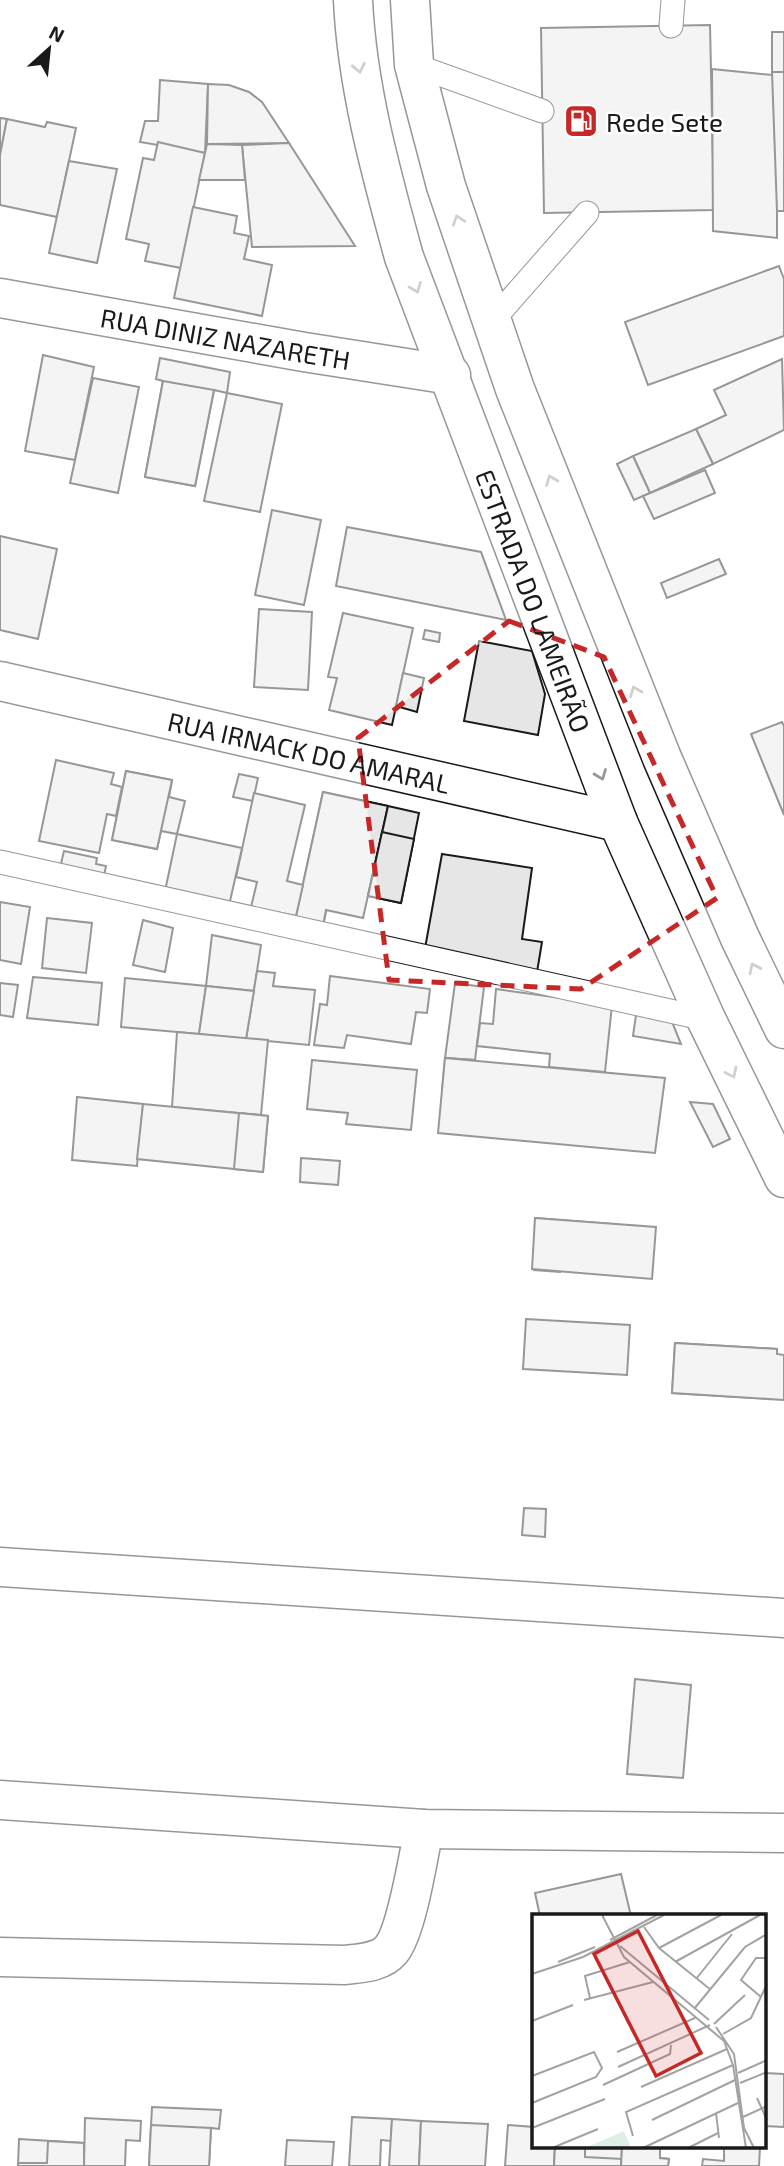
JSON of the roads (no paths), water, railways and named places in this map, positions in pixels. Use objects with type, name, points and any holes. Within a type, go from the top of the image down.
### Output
[{"type":"street","name":"ESTRADA DO LAMEIRÃO","points":[[353,0],[355,47],[384,182],[404,257],[451,374],[618,822],[706,1019],[784,1178]]},
{"type":"street","points":[[410,0],[414,65],[446,186],[515,389],[662,758],[740,938],[784,1029]]},
{"type":"street","name":"RUA DINIZ NAZARETH","points":[[0,298],[304,352],[451,374]]},
{"type":"street","name":"RUA IRNACK DO AMARAL","points":[[0,681],[618,822]]},
{"type":"street","points":[[0,1567],[784,1618]]},
{"type":"street","points":[[0,1800],[425,1829],[784,1833]]},
{"type":"street","points":[[0,1957],[345,1965],[373,1962],[391,1951],[401,1932],[425,1829]]},
{"type":"lane","points":[[671,26],[673,0]]},
{"type":"lane","points":[[414,65],[542,111]]},
{"type":"lane","points":[[492,321],[587,213]]},
{"type":"lane","points":[[0,862],[706,1019]]},
{"type":"place","name":"Rede Sete","points":[[581,121]]}]
